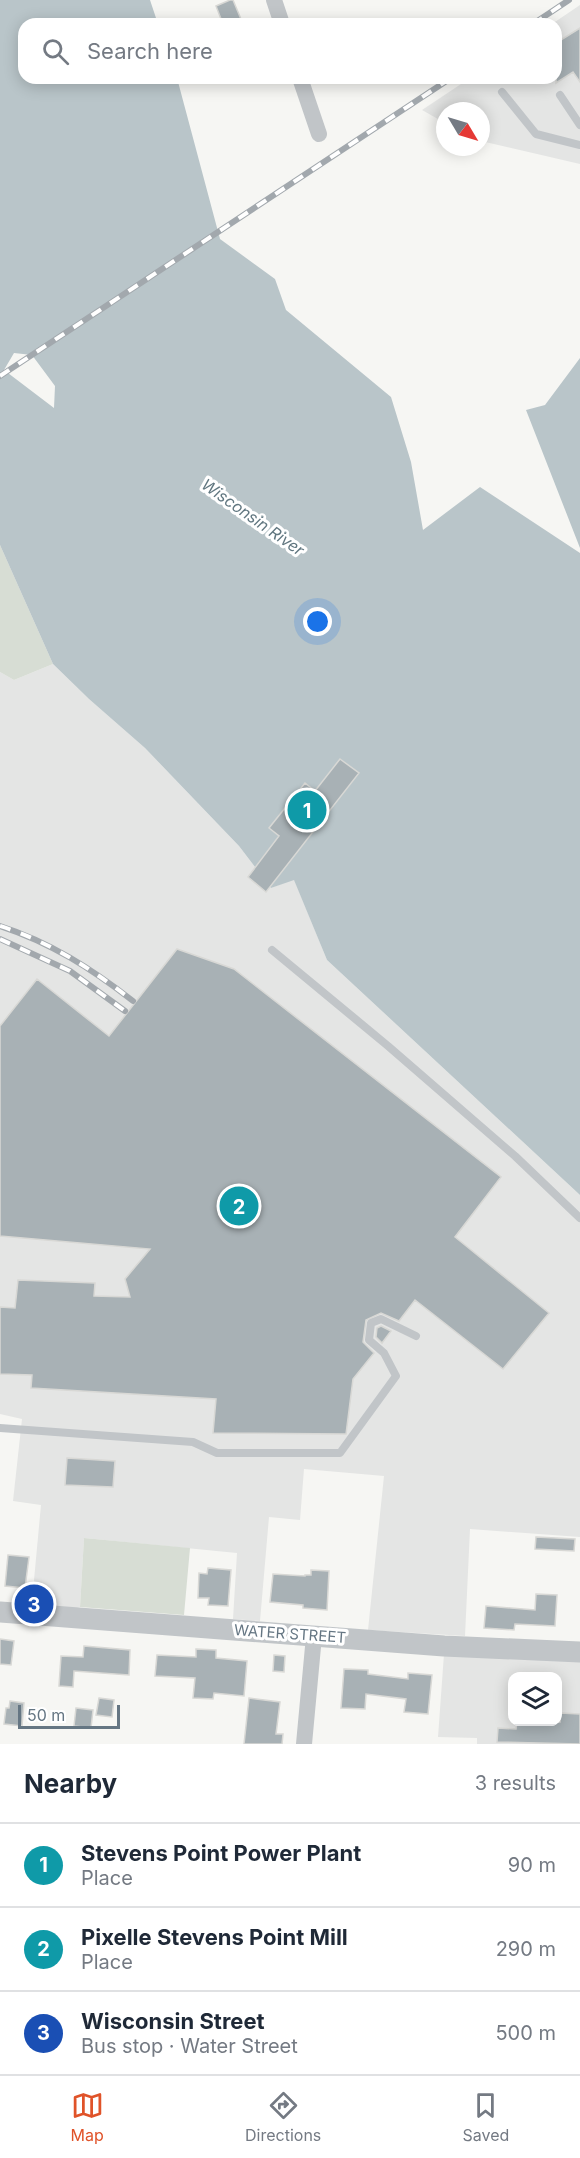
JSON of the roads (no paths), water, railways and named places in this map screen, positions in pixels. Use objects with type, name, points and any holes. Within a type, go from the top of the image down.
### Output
[{"type":"street","points":[[274,0],[280,18]]},
{"type":"street","points":[[302,84],[319,134]]},
{"type":"street","name":"WATER STREET","points":[[0,1612],[444,1646],[580,1652]]},
{"type":"street","points":[[304,1744],[314,1636]]},
{"type":"lane","points":[[502,92],[536,134],[580,145]]},
{"type":"lane","points":[[560,95],[580,124]]},
{"type":"lane","points":[[272,950],[506,1148],[580,1218]]},
{"type":"lane","points":[[0,1428],[193,1443],[217,1453],[340,1453],[396,1376],[384,1353],[369,1340],[371,1323],[381,1319],[416,1336]]},
{"type":"water","name":"Wisconsin River","points":[[0,0],[150,0],[156,18],[18,18],[18,84],[179,84],[220,239],[275,279],[286,310],[391,397],[411,462],[423,530],[480,487],[580,553],[580,1195],[327,960],[294,880],[271,888],[239,846],[145,748],[53,664],[0,545]],"holes":[[[14,353],[32,355],[55,386],[54,408],[4,370]]]},
{"type":"water","points":[[580,358],[580,548],[526,410],[545,405]]},
{"type":"railway","points":[[542,18],[569,0]]},
{"type":"railway","points":[[0,376],[442,84]]},
{"type":"railway","points":[[0,926],[53,948],[102,978],[133,1001]]},
{"type":"railway","points":[[0,939],[70,971],[125,1011]]},
{"type":"place","name":"Stevens Point Power Plant","points":[[307,810]]},
{"type":"place","name":"Pixelle Stevens Point Mill","points":[[239,1206]]},
{"type":"place","name":"Wisconsin Street","points":[[34,1604]]}]
